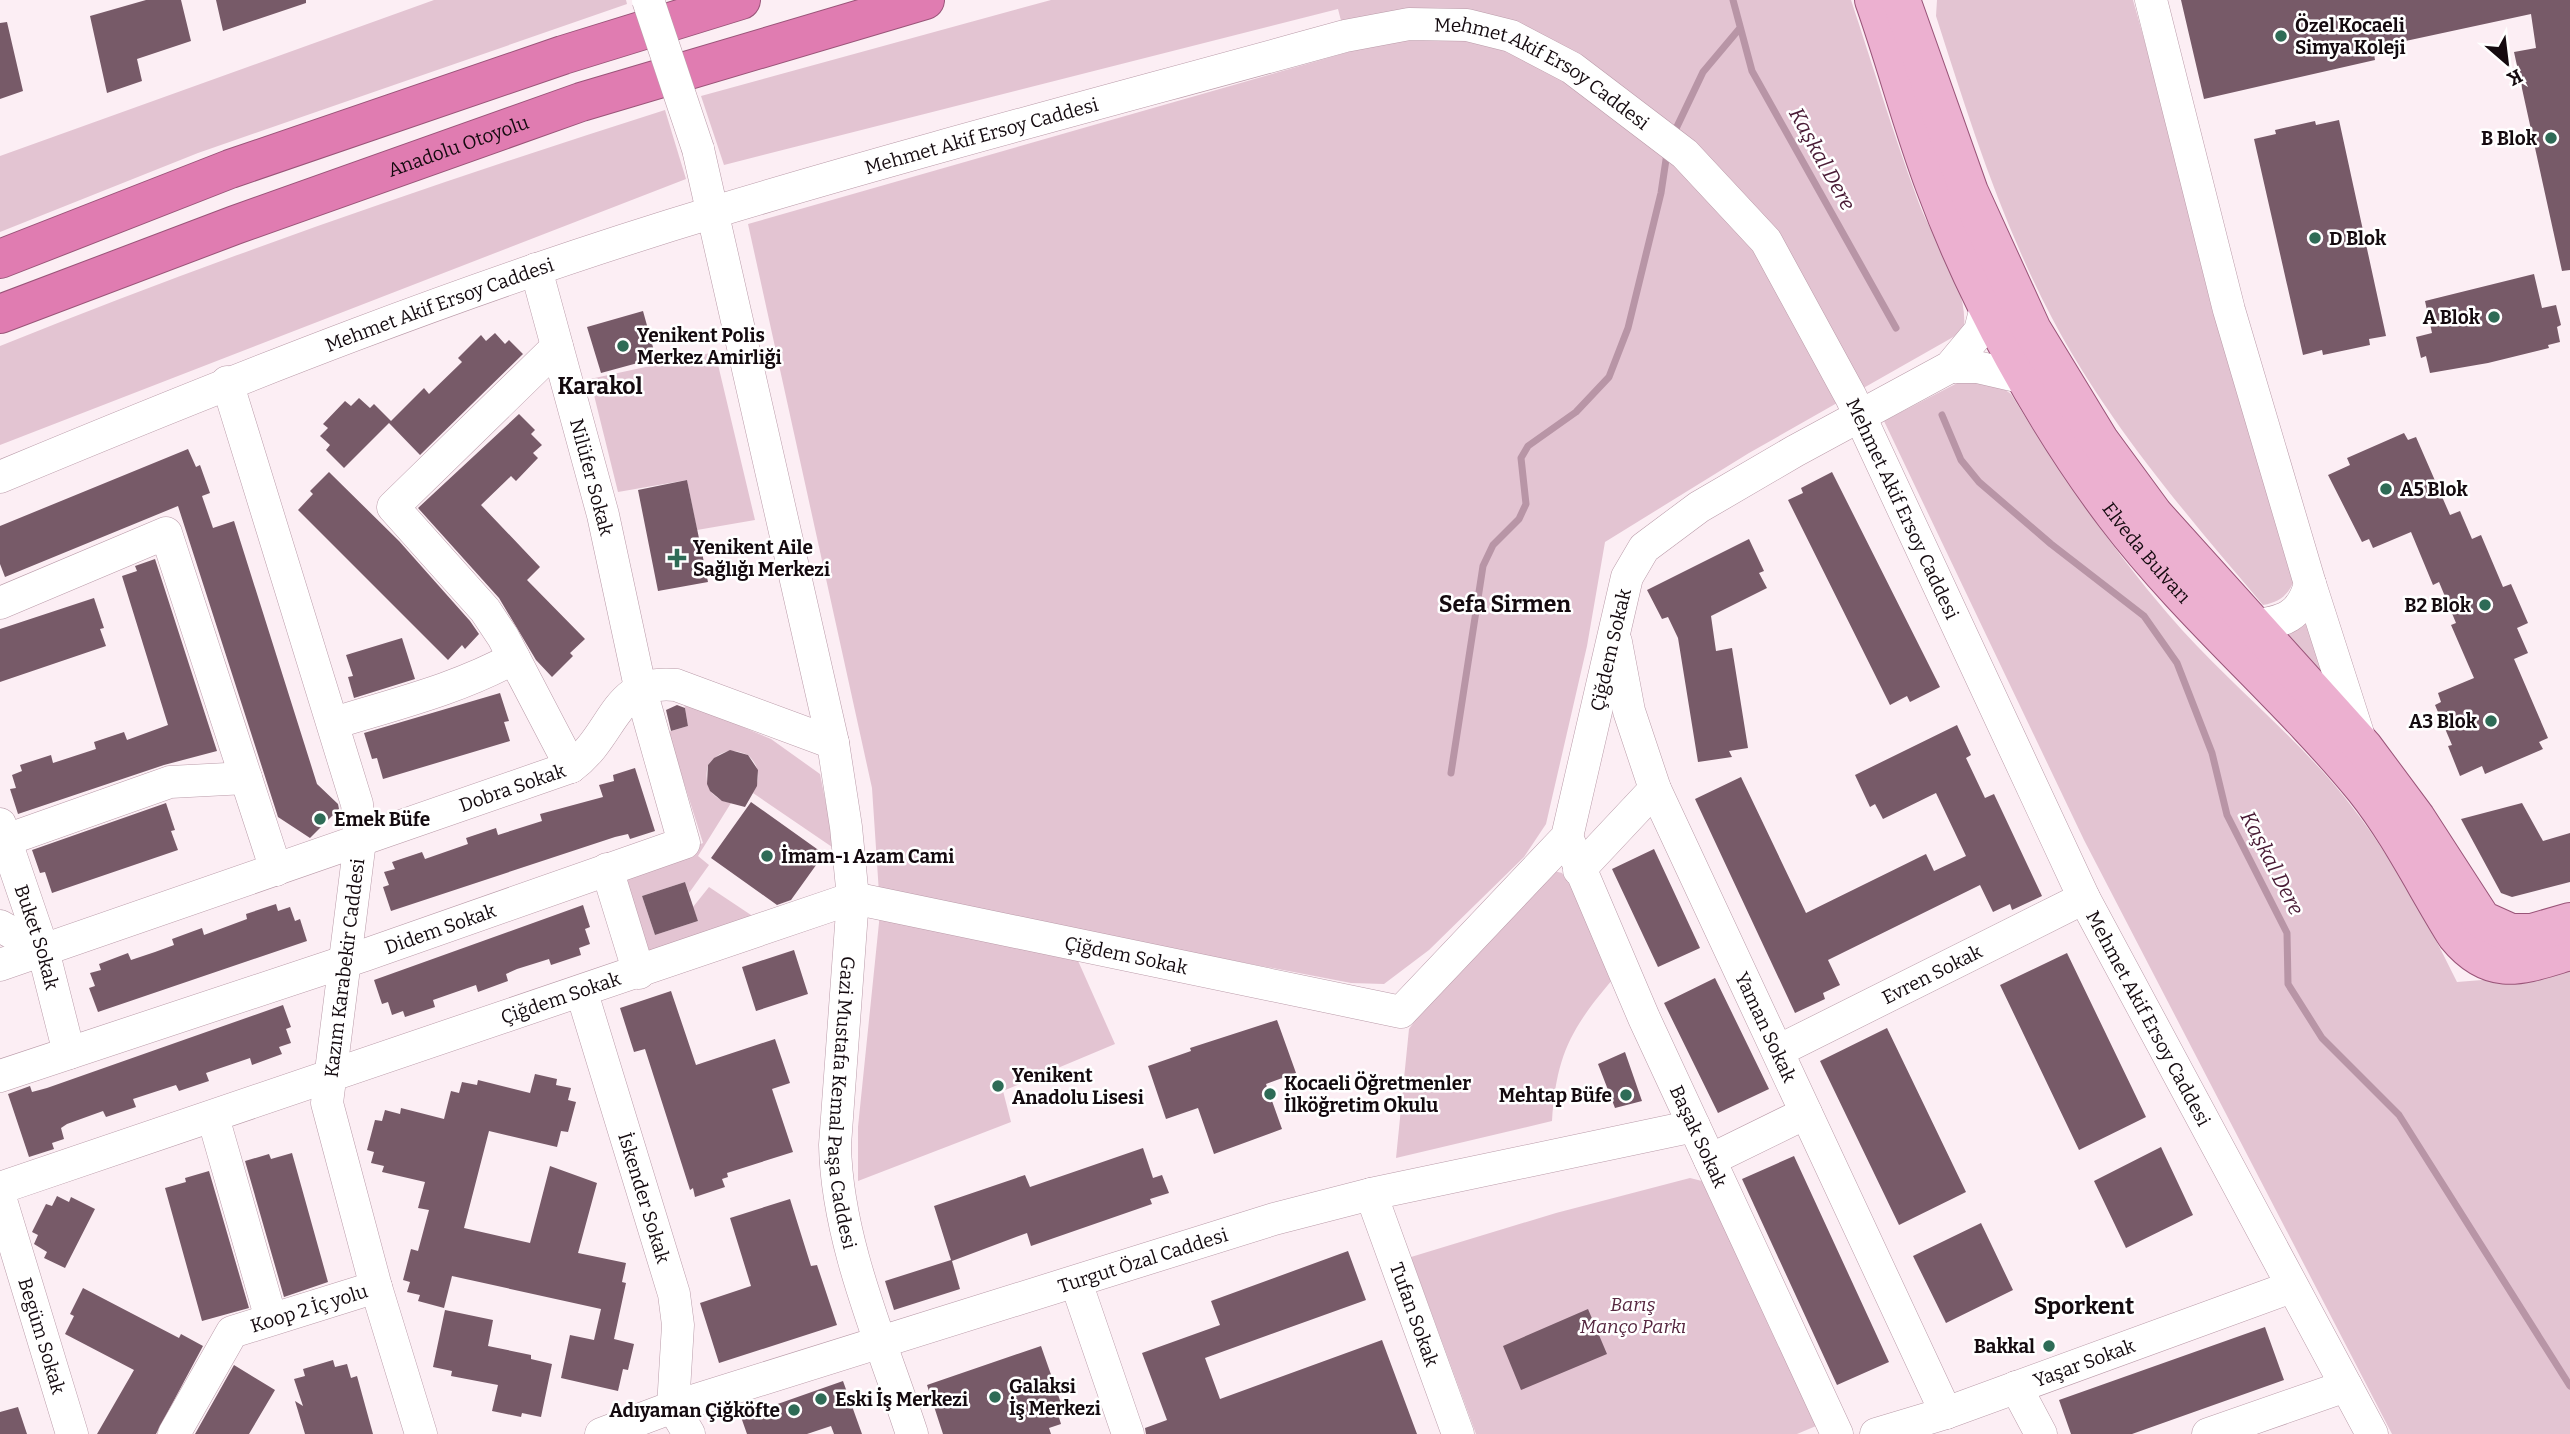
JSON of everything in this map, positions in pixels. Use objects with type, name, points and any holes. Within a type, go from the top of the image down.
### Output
[{"type":"highway","points":[[0,258],[230,169],[563,55],[741,0]]},
{"type":"highway","name":"Anadolu Otoyolu","points":[[0,314],[235,225],[581,102],[925,0]]},
{"type":"main road","name":"Elveda Bulvarı","points":[[1874,0],[1936,189],[1987,303],[2060,433],[2114,514],[2169,582],[2320,737],[2366,790],[2469,952],[2484,962],[2504,965],[2531,962],[2570,951]]},
{"type":"main road","name":"Elveda Bulvarı","points":[[1908,8],[1969,192],[2032,330],[2061,380],[2154,515],[2362,745],[2416,818],[2482,920],[2511,933],[2532,933],[2570,922]]},
{"type":"street","name":"Gazi Mustafa Kemal Paşa Caddesi","points":[[648,0],[698,149],[714,212],[833,743],[853,898],[835,1145],[836,1175],[848,1238],[912,1434]]},
{"type":"street","points":[[2151,0],[2229,310],[2310,584],[2362,745]]},
{"type":"street","name":"Mehmet Akif Ersoy Caddesi","points":[[0,477],[227,382],[536,269],[714,212],[1345,36],[1409,24],[1467,25],[1511,36],[1572,68],[1685,153],[1766,241],[1860,416],[2084,898],[2372,1434]]},
{"type":"street","name":"Nilüfer Sokak","points":[[536,269],[603,515],[640,687]]},
{"type":"street","points":[[1950,368],[1980,331],[1987,303]]},
{"type":"street","points":[[557,347],[393,507],[485,610],[514,658],[571,767]]},
{"type":"street","points":[[1950,368],[1977,367],[2029,379]]},
{"type":"street","name":"Çiğdem Sokak","points":[[0,1188],[582,993],[853,898],[1401,1012],[1567,837],[1614,631],[1631,569],[1652,540],[1699,507],[1950,368]]},
{"type":"street","name":"Kazım Karabekir Caddesi","points":[[227,382],[358,804],[360,841],[327,1103],[376,1287],[421,1434]]},
{"type":"street","points":[[0,603],[166,533],[276,870]]},
{"type":"street","points":[[2252,626],[2269,624],[2296,612],[2305,601],[2310,584]]},
{"type":"street","name":"Yaman Sokak","points":[[1614,631],[1629,711],[1655,789],[1946,1413]]},
{"type":"street","points":[[334,723],[447,688],[487,673],[514,658]]},
{"type":"street","points":[[640,687],[656,683],[676,685],[833,743]]},
{"type":"street","name":"Dobra Sokak","points":[[0,965],[571,767],[600,740],[619,708],[640,687]]},
{"type":"street","name":"Didem Sokak","points":[[0,1076],[345,962],[684,842],[640,687]]},
{"type":"street","points":[[2,834],[170,782],[246,778]]},
{"type":"street","points":[[1580,870],[1655,789]]},
{"type":"street","name":"Buket Sokak","points":[[2,834],[43,950],[69,1053]]},
{"type":"street","name":"Başak Sokak","points":[[1567,837],[1693,1126],[1837,1434]]},
{"type":"street","points":[[607,869],[639,973]]},
{"type":"street","name":"Evren Sokak","points":[[1778,1051],[2084,898]]},
{"type":"street","points":[[0,926],[43,950]]},
{"type":"street","name":"İskender Sokak","points":[[582,993],[674,1294],[678,1325],[673,1407]]},
{"type":"street","points":[[1710,1160],[1806,1113]]},
{"type":"street","points":[[213,1117],[271,1320]]},
{"type":"street","name":"Turgut Özal Caddesi","points":[[601,1434],[673,1407],[1274,1219],[1371,1194],[1693,1126]]},
{"type":"street","name":"Tufan Sokak","points":[[1371,1194],[1458,1434]]},
{"type":"street","name":"Begüm Sokak","points":[[0,1196],[72,1434]]},
{"type":"street","points":[[1076,1282],[1128,1434]]},
{"type":"street","name":"Koop 2 İç yolu","points":[[174,1434],[232,1332],[376,1287]]},
{"type":"street","name":"Yaşar Sokak","points":[[1875,1434],[1946,1413],[2291,1287]]},
{"type":"street","points":[[2208,1434],[2346,1386]]},
{"type":"street","points":[[2017,1387],[2041,1434]]},
{"type":"street","points":[[673,1407],[689,1434]]},
{"type":"green space","points":[[434,0],[626,0],[627,4],[198,153],[0,232],[0,156]]},
{"type":"green space","points":[[1051,0],[1851,0],[1917,198],[1955,278],[1964,311],[1964,327],[1955,336],[1749,453],[1605,542],[1587,646],[1546,824],[1524,857],[1429,950],[1384,984],[1351,983],[879,893],[872,788],[748,224],[1349,52],[1338,9],[724,165],[701,96]]},
{"type":"green space","points":[[1937,0],[2133,0],[2295,578],[2287,593],[2275,602],[2263,605],[2150,467],[2098,395],[2052,318],[2017,244],[1974,131],[1936,16]]},
{"type":"green space","points":[[665,110],[686,179],[0,445],[0,346],[164,282],[330,222]]},
{"type":"green space","points":[[715,352],[755,520],[697,530],[687,480],[618,492],[590,379]]},
{"type":"green space","points":[[1965,379],[1997,384],[2011,394],[2085,507],[2146,588],[2186,635],[2305,753],[2344,796],[2398,873],[2457,982],[2546,975],[2570,968],[2570,1434],[2392,1434],[2084,840],[1884,421]]},
{"type":"green space","points":[[2306,616],[2336,698],[2276,631]]},
{"type":"green space","points":[[684,702],[771,739],[820,774],[835,849],[753,793],[758,773],[748,755],[731,751],[716,756],[708,765],[708,785],[718,798],[731,803],[698,856],[709,865],[689,893],[685,882],[642,896],[655,935],[698,921],[693,907],[709,887],[754,917],[643,955],[617,876],[703,843],[668,732],[688,726]]},
{"type":"green space","points":[[1554,871],[1562,873],[1570,885],[1613,979],[1586,1013],[1568,1044],[1557,1078],[1552,1121],[1396,1158],[1409,1029],[1432,996]]},
{"type":"green space","points":[[880,913],[1075,954],[1115,1044],[1003,1091],[1011,1122],[858,1181],[858,1127]]},
{"type":"green space","name":"Barış Manço Parkı","points":[[1690,1178],[1702,1181],[1816,1426],[1797,1434],[1476,1434],[1411,1257],[1556,1213]]},
{"type":"building","points":[[146,0],[181,0],[191,41],[137,59],[142,81],[107,93],[90,16]]},
{"type":"building","points":[[216,0],[306,0],[306,3],[223,31]]},
{"type":"building","points":[[2181,0],[2570,0],[2570,270],[2562,271],[2514,52],[2536,48],[2531,14],[2373,48],[2375,60],[2204,99]]},
{"type":"building","points":[[7,22],[23,91],[0,99],[0,23]]},
{"type":"building","name":"D Blok","points":[[2339,120],[2386,336],[2369,339],[2370,345],[2323,355],[2322,350],[2303,355],[2254,139],[2276,134],[2275,130],[2315,121],[2316,125]]},
{"type":"building","name":"A Blok","points":[[2534,274],[2542,308],[2556,305],[2561,325],[2557,327],[2560,342],[2548,345],[2549,348],[2488,363],[2430,373],[2426,356],[2421,358],[2416,337],[2432,333],[2425,301]]},
{"type":"building","name":"Yenikent Polis Merkez Amirliği","points":[[643,311],[656,358],[601,373],[587,327]]},
{"type":"building","points":[[495,333],[505,344],[509,340],[523,354],[420,455],[389,423],[344,468],[326,450],[330,445],[320,436],[328,428],[323,424],[345,401],[351,406],[359,398],[370,408],[374,404],[391,421],[424,388],[429,394],[462,362],[458,358],[481,335],[486,341]]},
{"type":"building","points":[[519,414],[535,430],[531,434],[542,445],[533,453],[538,458],[516,481],[511,476],[481,505],[540,567],[527,580],[585,639],[570,653],[573,656],[552,677],[536,660],[499,598],[418,508]]},
{"type":"building","points":[[2404,433],[2408,440],[2416,437],[2450,515],[2460,511],[2472,539],[2481,535],[2503,587],[2511,584],[2528,623],[2517,628],[2528,653],[2514,659],[2548,738],[2539,742],[2543,749],[2485,774],[2482,766],[2460,776],[2448,746],[2452,745],[2435,705],[2441,702],[2438,693],[2474,678],[2451,625],[2456,623],[2439,582],[2433,585],[2411,532],[2373,548],[2369,539],[2362,542],[2328,475],[2350,465],[2347,458]]},
{"type":"building","points":[[188,449],[196,467],[200,465],[210,493],[202,496],[213,528],[234,521],[317,784],[338,804],[339,809],[310,838],[278,817],[178,506],[5,577],[0,564],[0,526]]},
{"type":"building","points":[[329,472],[399,541],[470,621],[479,634],[465,649],[462,645],[448,660],[298,510],[313,494],[310,491]]},
{"type":"building","points":[[1832,472],[1940,687],[1910,702],[1907,696],[1890,705],[1788,500],[1803,493],[1801,488]]},
{"type":"building","name":"Yenikent Aile Sağlığı Merkezi","points":[[687,480],[708,582],[658,591],[638,490]]},
{"type":"building","points":[[1749,539],[1764,571],[1759,573],[1767,588],[1711,616],[1716,651],[1732,648],[1748,748],[1729,751],[1732,757],[1698,762],[1678,638],[1668,617],[1662,619],[1647,590]]},
{"type":"building","points":[[155,559],[217,751],[164,765],[18,814],[10,789],[16,788],[12,775],[22,771],[20,765],[51,755],[53,763],[96,749],[94,742],[124,732],[127,740],[168,725],[122,576],[137,571],[135,566]]},
{"type":"building","points":[[94,598],[104,628],[100,629],[106,646],[0,682],[0,629]]},
{"type":"building","points":[[402,638],[415,679],[354,698],[348,677],[353,676],[346,655]]},
{"type":"building","points":[[500,693],[509,721],[504,722],[510,741],[383,779],[377,758],[372,759],[364,733]]},
{"type":"building","points":[[677,705],[685,708],[688,726],[671,731],[666,710]]},
{"type":"building","points":[[1957,725],[1971,755],[1966,758],[1985,798],[1994,794],[2042,896],[2012,910],[2010,904],[1993,912],[1980,885],[1828,960],[1840,985],[1823,993],[1825,999],[1795,1013],[1695,799],[1741,777],[1806,913],[1926,854],[1934,871],[1966,856],[1936,793],[1883,819],[1875,804],[1870,807],[1855,775]]},
{"type":"building","points":[[730,750],[748,755],[758,770],[757,786],[745,807],[722,801],[710,791],[707,784],[708,765],[714,758]]},
{"type":"building","points":[[635,768],[655,831],[630,839],[628,834],[615,837],[391,911],[383,887],[389,885],[384,872],[395,869],[392,862],[422,852],[425,859],[468,844],[466,838],[496,828],[498,835],[542,821],[540,814],[603,797],[599,785],[614,781],[613,775]]},
{"type":"building","name":"İmam-ı Azam Cami","points":[[751,802],[824,854],[791,900],[777,905],[711,858]]},
{"type":"building","points":[[166,803],[178,850],[52,893],[45,872],[40,873],[32,850]]},
{"type":"building","points":[[2522,803],[2543,841],[2570,833],[2570,882],[2512,897],[2501,893],[2461,819]]},
{"type":"building","points":[[1654,849],[1700,948],[1658,967],[1612,869]]},
{"type":"building","points":[[685,882],[698,921],[655,935],[642,896]]},
{"type":"building","points":[[276,904],[278,911],[290,907],[295,921],[300,919],[307,941],[98,1012],[89,988],[95,986],[90,973],[101,970],[99,964],[128,953],[131,960],[155,952],[174,945],[172,939],[202,928],[204,935],[247,919],[246,914]]},
{"type":"building","points":[[583,905],[590,927],[585,929],[590,944],[579,948],[581,955],[551,965],[549,959],[517,969],[506,974],[508,981],[478,992],[476,985],[433,1000],[435,1007],[405,1017],[403,1011],[392,1015],[388,1002],[382,1004],[374,980]]},
{"type":"building","points":[[794,950],[808,994],[756,1011],[742,967]]},
{"type":"building","points":[[2067,953],[2146,1117],[2079,1150],[2000,985]]},
{"type":"building","points":[[1715,978],[1769,1089],[1718,1113],[1664,1003]]},
{"type":"building","points":[[671,991],[696,1065],[775,1039],[790,1083],[772,1089],[793,1152],[727,1173],[728,1177],[722,1179],[725,1187],[695,1197],[693,1188],[690,1190],[645,1049],[634,1052],[620,1008]]},
{"type":"building","points":[[283,1005],[291,1027],[286,1029],[291,1043],[279,1047],[282,1054],[252,1065],[250,1058],[206,1073],[209,1081],[179,1091],[176,1085],[133,1099],[136,1107],[106,1117],[103,1111],[67,1124],[61,1128],[64,1139],[52,1143],[54,1149],[29,1157],[8,1094],[30,1086],[32,1092],[47,1088]]},
{"type":"building","points":[[1277,1020],[1296,1073],[1266,1084],[1282,1129],[1214,1154],[1198,1108],[1166,1119],[1148,1066],[1191,1051],[1190,1048]]},
{"type":"building","points":[[1887,1028],[1966,1192],[1899,1225],[1820,1061]]},
{"type":"building","points":[[1625,1052],[1642,1101],[1615,1108],[1598,1064]]},
{"type":"building","points":[[535,1074],[557,1079],[556,1085],[571,1088],[568,1100],[576,1102],[568,1132],[561,1131],[557,1147],[489,1131],[464,1228],[530,1243],[550,1166],[597,1183],[578,1253],[626,1263],[622,1282],[626,1283],[614,1339],[634,1344],[628,1370],[623,1369],[618,1391],[561,1378],[570,1335],[594,1340],[601,1309],[452,1276],[444,1308],[418,1301],[420,1295],[407,1292],[410,1282],[403,1280],[411,1249],[418,1251],[429,1210],[418,1208],[425,1182],[382,1172],[384,1166],[371,1163],[374,1152],[367,1150],[375,1120],[382,1121],[385,1110],[400,1114],[401,1108],[444,1119],[451,1091],[459,1093],[462,1082],[477,1085],[478,1080],[530,1093]]},
{"type":"building","points":[[2161,1147],[2193,1215],[2126,1248],[2094,1181]]},
{"type":"building","name":"Yenikent Anadolu Lisesi","points":[[1143,1148],[1153,1178],[1162,1175],[1169,1193],[1150,1199],[1152,1204],[1031,1246],[1027,1233],[952,1261],[960,1289],[894,1310],[885,1281],[951,1260],[934,1206],[1025,1175],[1030,1187]]},
{"type":"building","points":[[292,1153],[328,1282],[284,1297],[245,1161],[269,1154],[271,1159]]},
{"type":"building","points":[[1794,1156],[1889,1362],[1837,1385],[1742,1179]]},
{"type":"building","points":[[209,1171],[249,1308],[202,1321],[165,1188],[186,1182],[185,1178]]},
{"type":"building","points":[[57,1196],[69,1202],[71,1197],[95,1209],[65,1268],[44,1258],[47,1252],[34,1244],[38,1235],[32,1232],[46,1204],[52,1206]]},
{"type":"building","points":[[790,1199],[811,1266],[817,1265],[837,1325],[719,1363],[700,1303],[751,1286],[730,1218]]},
{"type":"building","points":[[1981,1223],[2013,1290],[1946,1323],[1913,1256]]},
{"type":"building","points":[[1348,1251],[1366,1300],[1205,1358],[1220,1399],[1382,1340],[1417,1434],[1146,1434],[1145,1428],[1167,1420],[1142,1353],[1220,1325],[1211,1301]]},
{"type":"building","points":[[83,1288],[179,1338],[181,1334],[203,1346],[156,1434],[97,1434],[134,1370],[65,1334],[74,1316],[70,1314]]},
{"type":"building","points":[[1588,1309],[1607,1354],[1521,1390],[1503,1346]]},
{"type":"building","points":[[445,1310],[493,1320],[488,1346],[531,1355],[531,1359],[552,1364],[541,1417],[522,1413],[521,1417],[492,1411],[498,1385],[451,1376],[452,1371],[433,1367]]},
{"type":"building","points":[[2265,1327],[2284,1380],[2132,1434],[2071,1434],[2059,1400]]},
{"type":"building","name":"Galaksi İş Merkezi","points":[[1041,1346],[1063,1409],[1057,1411],[1061,1424],[1049,1428],[1051,1434],[943,1434],[927,1385]]},
{"type":"building","points":[[333,1360],[335,1367],[347,1364],[351,1378],[357,1376],[373,1434],[305,1434],[295,1401],[303,1406],[294,1379],[305,1376],[303,1369]]},
{"type":"building","points":[[234,1365],[275,1390],[249,1434],[195,1434]]},
{"type":"building","name":"Eski İş Merkezi","points":[[843,1381],[862,1434],[834,1434],[831,1426],[807,1434],[747,1434],[741,1417]]},
{"type":"building","points":[[18,1407],[27,1434],[0,1434],[0,1412]]},
{"type":"waterway","name":"Kaşkal Dere","points":[[1733,0],[1752,71],[1896,328]]},
{"type":"waterway","points":[[1673,135],[1703,72],[1740,28]]},
{"type":"waterway","points":[[1451,773],[1483,566],[1493,545],[1519,519],[1526,504],[1521,458],[1528,446],[1576,412],[1609,377],[1628,328],[1661,193],[1667,153]]},
{"type":"waterway","name":"Kaşkal Dere","points":[[1942,415],[1961,460],[1979,482],[2051,544],[2144,616],[2177,663],[2212,753],[2227,815],[2287,933],[2288,984],[2322,1038],[2399,1115],[2570,1386]]},
{"type":"place","name":"Özel Kocaeli Simya Koleji","points":[[2281,36]]},
{"type":"place","name":"B Blok","points":[[2551,138]]},
{"type":"place","name":"D Blok","points":[[2315,238]]},
{"type":"place","name":"A Blok","points":[[2494,317]]},
{"type":"place","name":"Yenikent Polis Merkez Amirliği","points":[[623,346]]},
{"type":"place","name":"A5 Blok","points":[[2386,489]]},
{"type":"place","name":"Yenikent Aile Sağlığı Merkezi","points":[[677,558]]},
{"type":"place","name":"B2 Blok","points":[[2485,605]]},
{"type":"place","name":"A3 Blok","points":[[2491,721]]},
{"type":"place","name":"Emek Büfe","points":[[320,819]]},
{"type":"place","name":"İmam-ı Azam Cami","points":[[767,856]]},
{"type":"place","name":"Yenikent Anadolu Lisesi","points":[[998,1086]]},
{"type":"place","name":"Kocaeli Öğretmenler İlköğretim Okulu","points":[[1270,1094]]},
{"type":"place","name":"Mehtap Büfe","points":[[1626,1095]]},
{"type":"place","name":"Bakkal","points":[[2049,1346]]},
{"type":"place","name":"Galaksi İş Merkezi","points":[[995,1397]]},
{"type":"place","name":"Eski İş Merkezi","points":[[821,1399]]},
{"type":"place","name":"Adıyaman Çiğköfte","points":[[794,1410]]},
{"type":"district","name":"Karakol","points":[[600,386]]},
{"type":"district","name":"Sefa Sirmen","points":[[1505,604]]},
{"type":"district","name":"Sporkent","points":[[2084,1306]]}]
